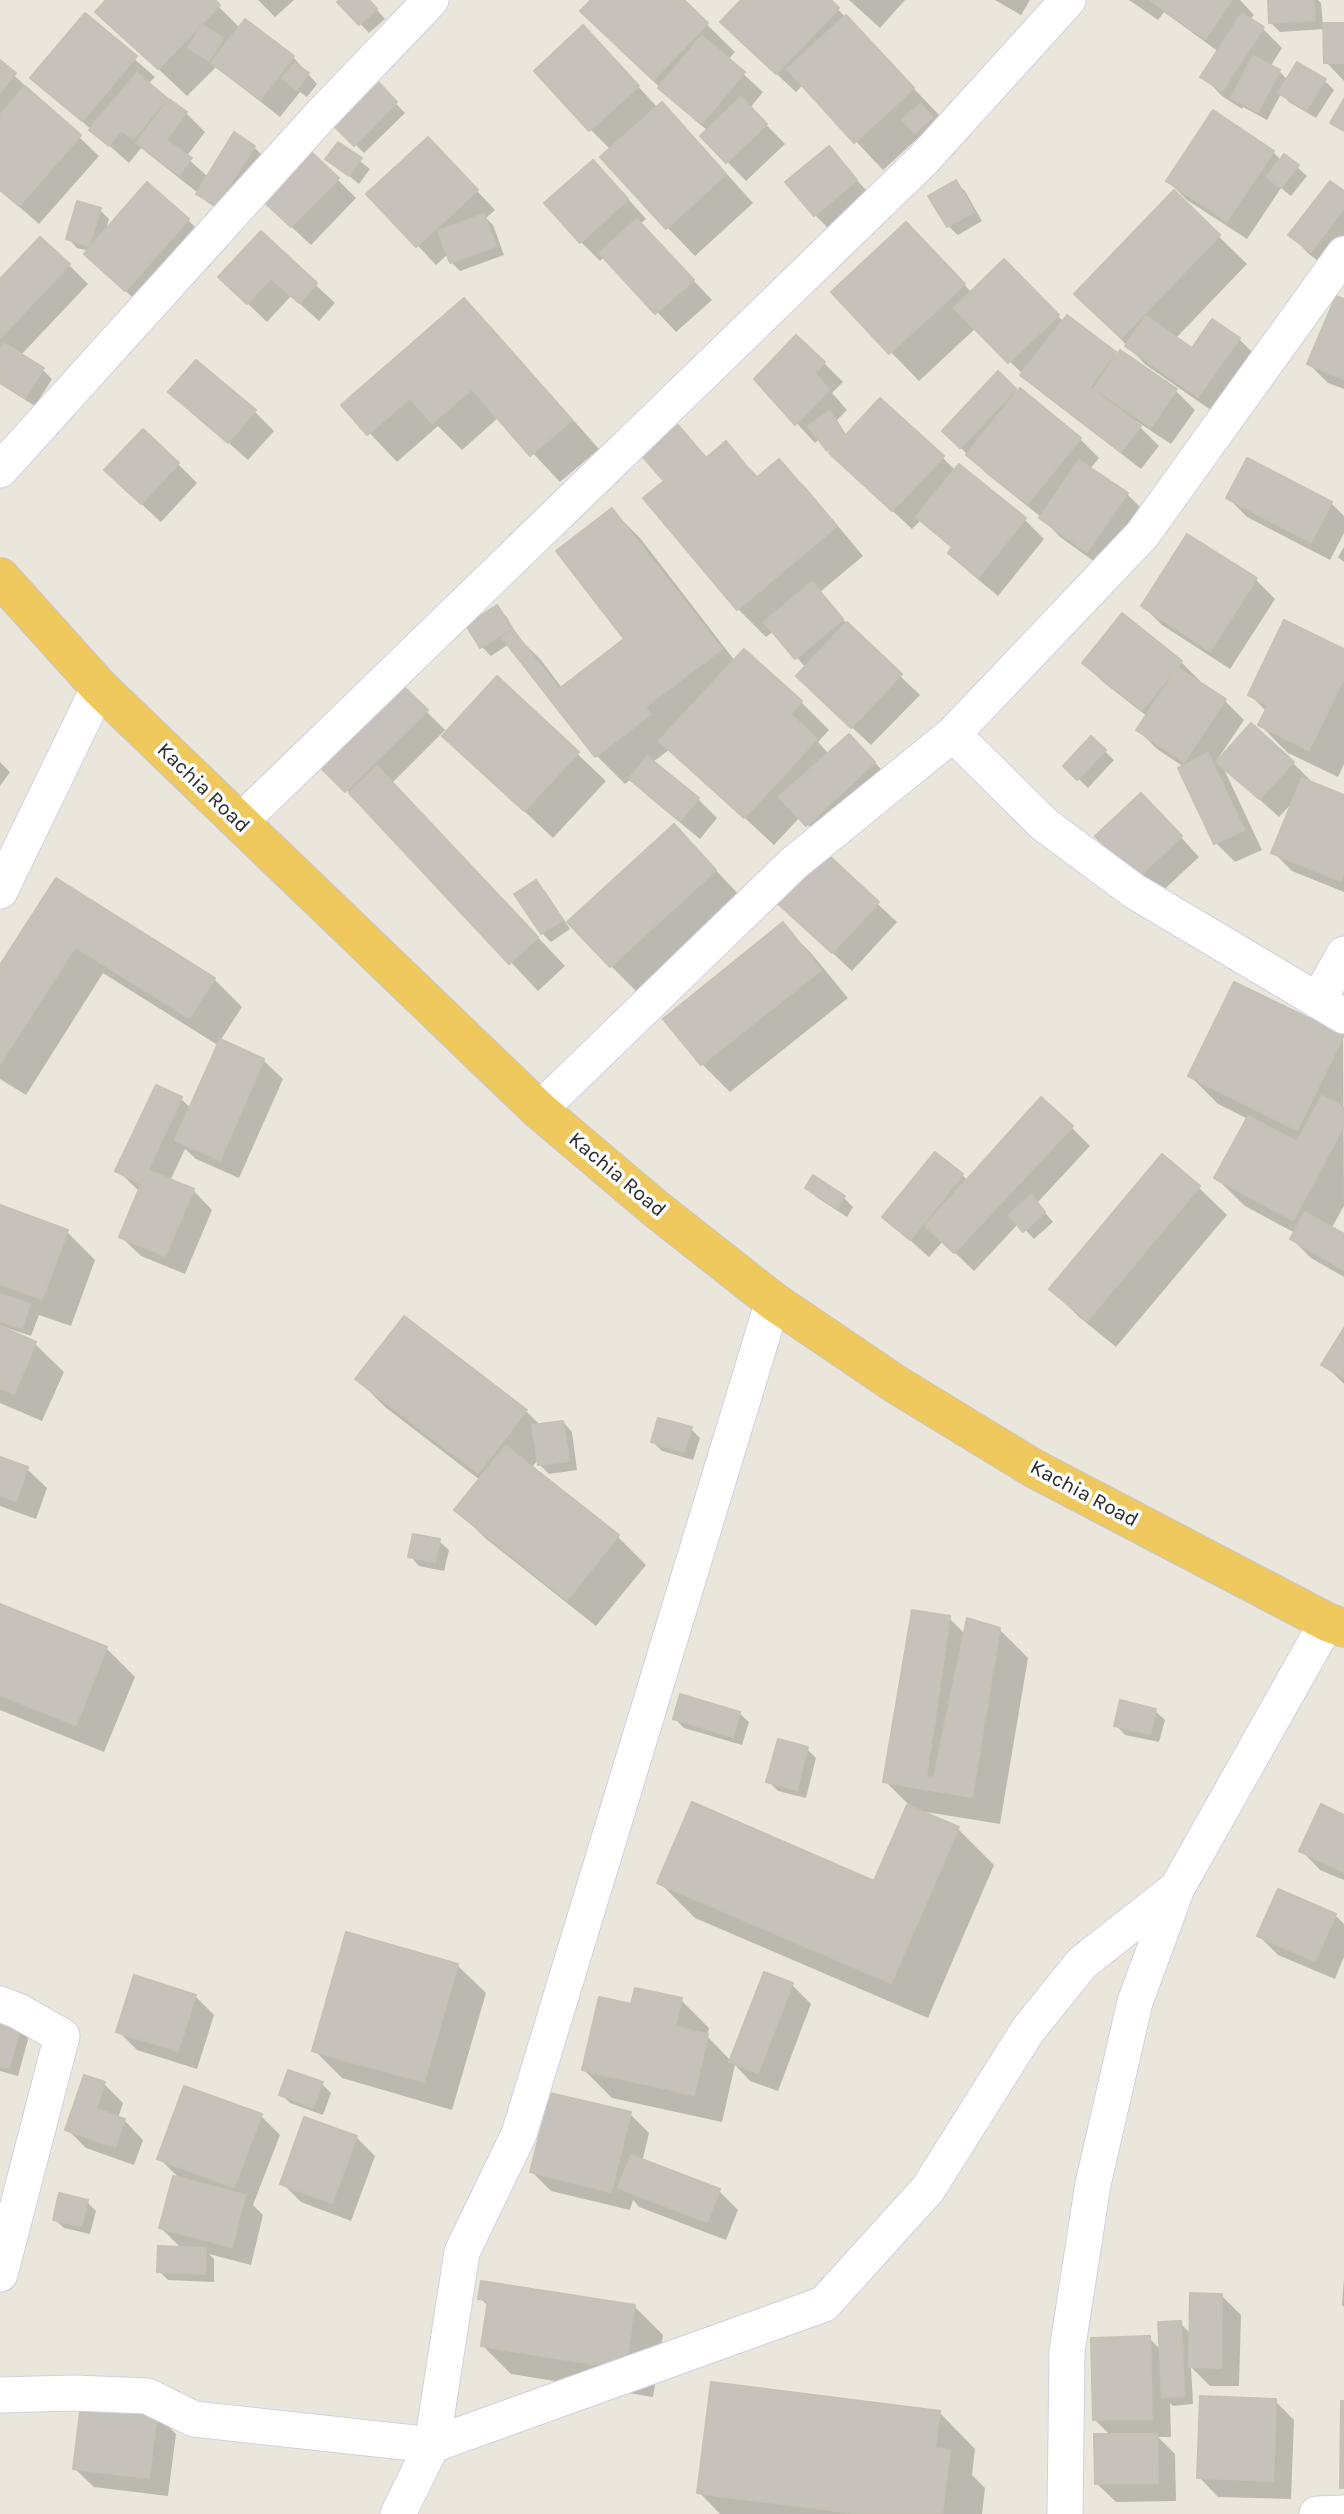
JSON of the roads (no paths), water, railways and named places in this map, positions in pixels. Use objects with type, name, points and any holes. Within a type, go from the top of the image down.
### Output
[{"type":"highway","name":"Kachia Road","points":[[0,577],[99,687],[538,1110],[656,1209],[773,1301],[897,1385],[1032,1468],[1335,1625]]},
{"type":"street","points":[[0,470],[320,116],[431,0]]},
{"type":"street","points":[[239,823],[923,160],[1068,0]]},
{"type":"street","points":[[538,1110],[794,863],[953,734],[1142,535],[1344,254]]},
{"type":"street","points":[[0,891],[99,687]]},
{"type":"street","points":[[953,734],[1045,825],[1134,891],[1331,1008],[1344,954]]},
{"type":"street","points":[[398,2514],[432,2445],[462,2252],[519,2134],[773,1301]]},
{"type":"street","points":[[1065,2514],[1067,2351],[1093,2184],[1135,2002],[1177,1888],[1335,1625]]},
{"type":"street","points":[[0,2395],[74,2393],[147,2396],[194,2419],[432,2445],[824,2304],[928,2189],[1028,2030],[1082,1963],[1177,1888]]},
{"type":"street","points":[[0,2004],[62,2036],[0,2274]]},
{"type":"street","points":[[1317,2514],[1344,2513]]}]
